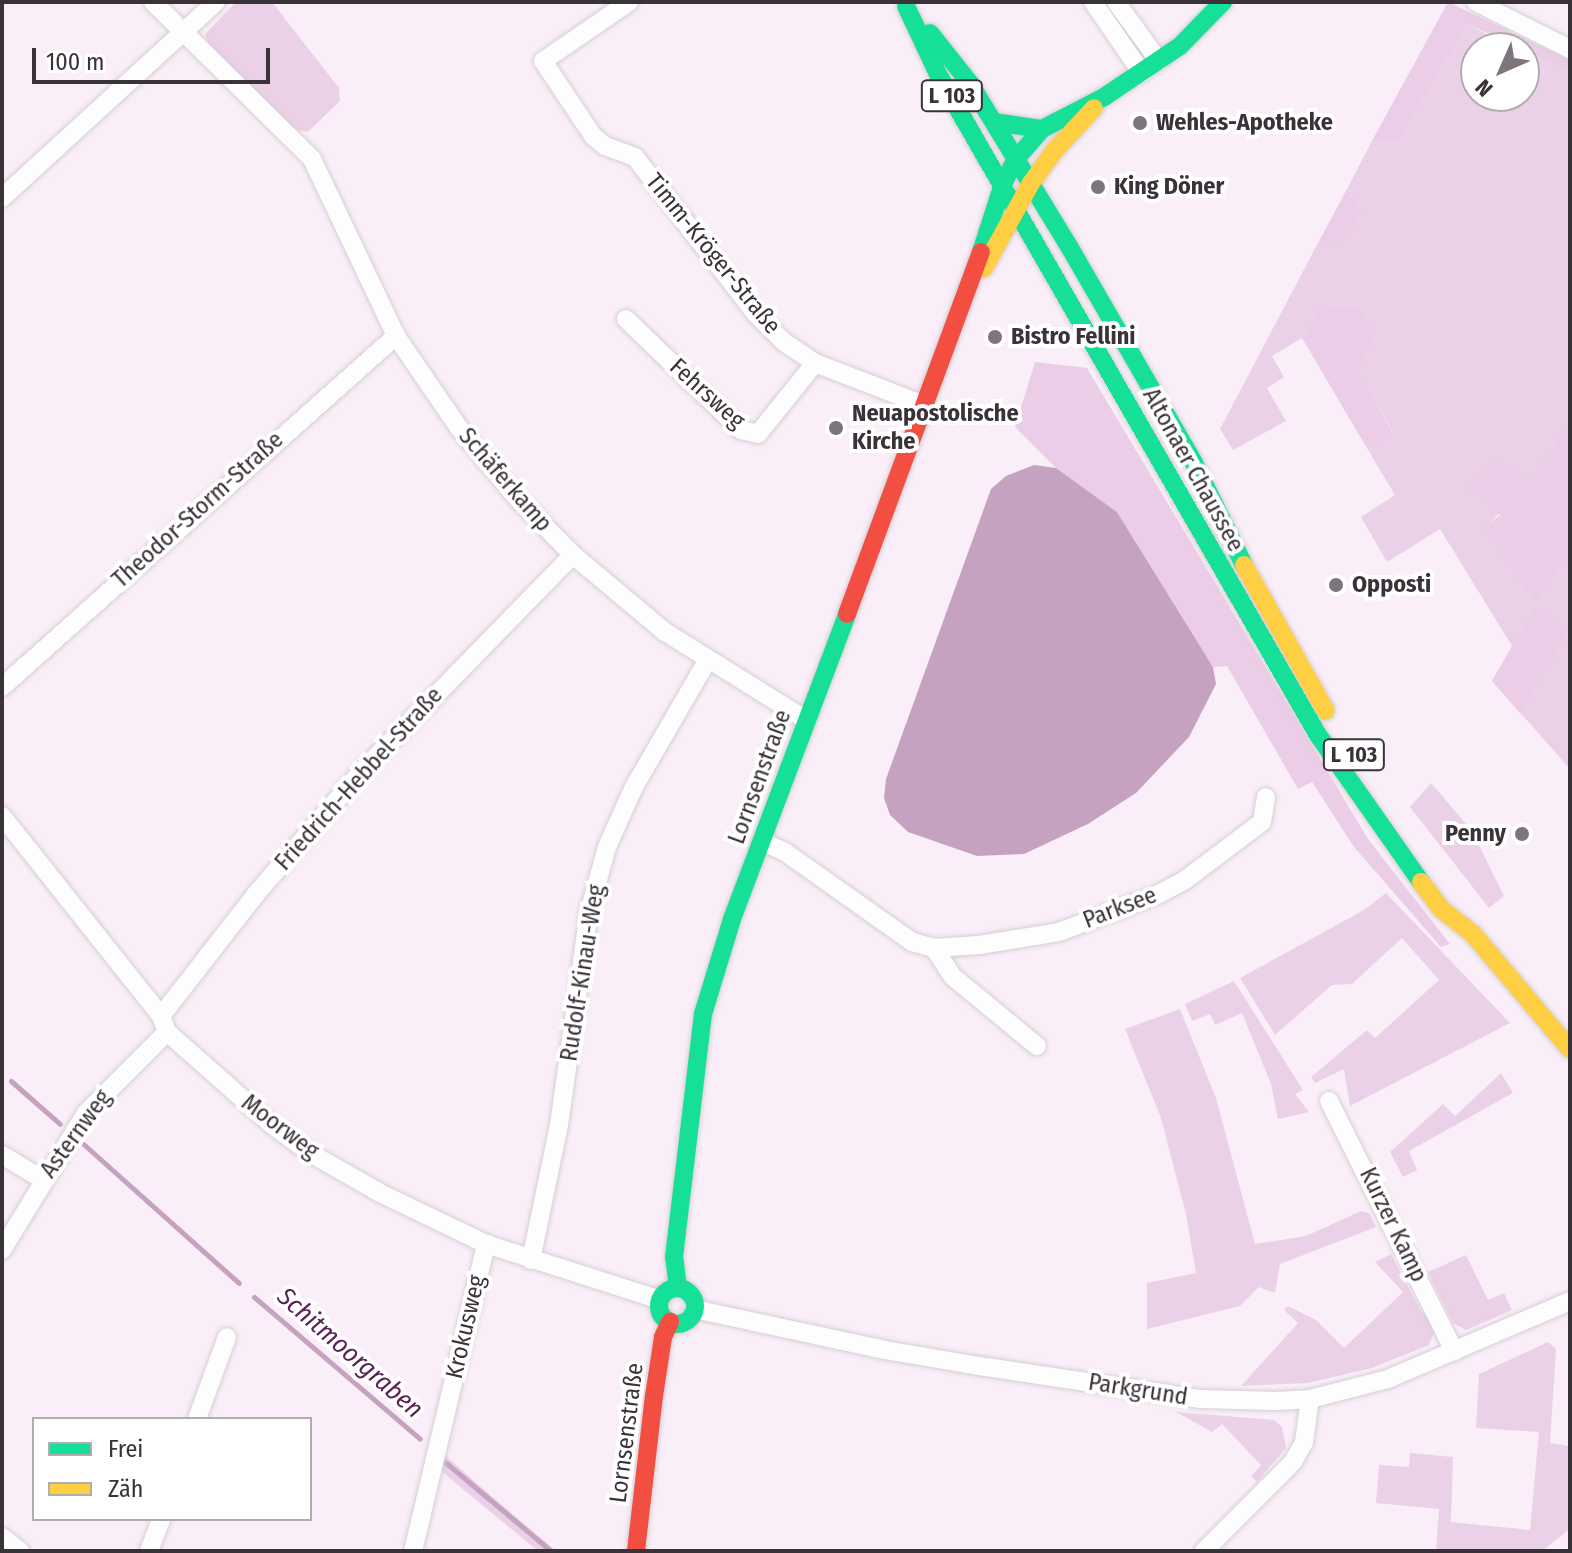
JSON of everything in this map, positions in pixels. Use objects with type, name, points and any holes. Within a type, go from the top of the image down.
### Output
[{"type":"main road","points":[[994,122],[1042,129],[1104,97],[1159,61],[1207,22],[1223,2]]},
{"type":"main road","name":"Altonaer Chaussee","points":[[907,3],[957,65],[994,122],[1194,463],[1265,607],[1305,677],[1373,783],[1457,899],[1473,934]]},
{"type":"main road","name":"Altonaer Chaussee","points":[[907,3],[939,76],[1318,735],[1379,826],[1441,909],[1473,934],[1570,1049]]},
{"type":"main road","name":"Lornsenstraße","points":[[965,301],[1031,183],[1055,150],[1104,97]]},
{"type":"main road","name":"Lornsenstraße","points":[[678,1288],[674,1257],[703,1014],[732,919],[965,301],[1003,184],[1016,159],[1042,129]]},
{"type":"main road","points":[[1003,184],[1031,183]]},
{"type":"main road","points":[[678,1288],[693,1297],[694,1309],[685,1321],[670,1322],[659,1311],[660,1300],[666,1291],[678,1288]]},
{"type":"main road","name":"Lornsenstraße","points":[[636,1551],[654,1396],[663,1337],[670,1322]]},
{"type":"street","name":"Schäferkamp","points":[[153,2],[305,151],[318,168],[396,336],[427,385],[483,459],[573,555],[665,632],[806,720]]},
{"type":"street","points":[[2,198],[216,2]]},
{"type":"street","name":"Timm-Kröger-Straße","points":[[629,2],[543,61],[593,136],[605,146],[635,157],[755,313],[784,342],[815,363],[924,405]]},
{"type":"street","points":[[1093,2],[1142,73]]},
{"type":"street","points":[[1116,2],[1131,10],[1159,61]]},
{"type":"street","points":[[1476,2],[1570,49]]},
{"type":"street","points":[[1112,30],[1131,10]]},
{"type":"street","name":"Fehrsweg","points":[[626,319],[741,430],[758,434],[815,363]]},
{"type":"street","name":"Theodor-Storm-Straße","points":[[2,687],[396,336]]},
{"type":"street","name":"Friedrich-Hebbel-Straße","points":[[164,1024],[256,894],[360,773],[573,555]]},
{"type":"street","name":"Rudolf-Kinau-Weg","points":[[531,1260],[559,1125],[589,912],[607,847],[634,787],[707,661]]},
{"type":"street","name":"Parksee","points":[[934,948],[1059,932],[1157,895],[1185,880],[1262,822],[1266,797]]},
{"type":"street","name":"Moorweg","points":[[2,816],[164,1024],[261,1116],[310,1153],[391,1199],[486,1244],[660,1300]]},
{"type":"street","points":[[762,842],[804,864],[912,942],[934,948],[952,976],[1037,1046]]},
{"type":"street","name":"Asternweg","points":[[2,1250],[69,1137],[106,1089],[164,1024]]},
{"type":"street","name":"Kurzer Kamp","points":[[1329,1101],[1454,1351]]},
{"type":"street","points":[[2,1155],[42,1179]]},
{"type":"street","name":"Krokusweg","points":[[413,1551],[486,1244]]},
{"type":"street","name":"Parkgrund","points":[[694,1309],[885,1350],[1167,1395],[1241,1401],[1310,1399],[1388,1379],[1570,1301]]},
{"type":"street","points":[[198,1417],[227,1337]]},
{"type":"street","points":[[1204,1551],[1300,1452],[1309,1422],[1310,1399]]},
{"type":"street","points":[[149,1551],[160,1521]]},
{"type":"street","points":[[2,1537],[20,1551]]},
{"type":"shaded area","points":[[236,2],[272,2],[339,88],[340,101],[308,132],[295,129],[208,43],[205,34]]},
{"type":"shaded area","points":[[1448,2],[1511,32],[1485,32],[1468,25],[1464,32],[1460,32],[1460,38],[1400,139],[1373,139]]},
{"type":"shaded area","points":[[1468,25],[1483,32],[1464,32]]},
{"type":"shaded area","points":[[1460,38],[1460,112],[1540,112],[1540,59],[1570,73],[1570,422],[1528,484],[1486,527],[1536,606],[1570,552],[1570,769],[1492,681],[1512,646],[1440,529],[1387,562],[1361,517],[1395,495],[1368,450],[1394,434],[1359,372],[1377,336],[1318,310],[1302,338],[1272,356],[1284,377],[1267,388],[1286,421],[1233,450],[1220,429],[1319,241],[1344,241],[1360,212],[1347,189],[1373,139],[1400,139]]},
{"type":"shaded area","points":[[1540,46],[1570,60],[1570,73],[1540,59]]},
{"type":"shaded area","points":[[1347,189],[1361,212],[1344,241],[1319,241]]},
{"type":"shaded area","points":[[1358,308],[1377,336],[1359,372],[1394,435],[1368,450],[1302,338],[1318,310]]},
{"type":"shaded area","points":[[1035,362],[1087,368],[1368,839],[1450,944],[1441,947],[1354,847],[1312,782],[1298,789],[1227,666],[1213,667],[1117,512],[1056,468],[1015,427]]},
{"type":"shaded area","points":[[1570,422],[1570,552],[1536,606],[1485,527],[1500,515],[1470,487],[1494,456],[1528,483]]},
{"type":"shaded area","points":[[1034,465],[1056,468],[1117,512],[1213,667],[1216,684],[1189,737],[1136,793],[1088,824],[1024,854],[977,856],[908,832],[890,815],[884,798],[886,779],[991,489],[1006,476]]},
{"type":"shaded area","points":[[1536,606],[1566,634],[1520,713],[1492,681]]},
{"type":"shaded area","points":[[1431,783],[1472,831],[1504,896],[1489,908],[1410,807]]},
{"type":"shaded area","points":[[1386,893],[1510,1023],[1350,1106],[1344,1069],[1315,1083],[1311,1077],[1367,1030],[1375,1038],[1439,980],[1402,938],[1352,984],[1332,985],[1275,1035],[1240,978],[1364,910]]},
{"type":"shaded area","points":[[1234,981],[1303,1090],[1295,1094],[1309,1112],[1278,1119],[1271,1084],[1242,1013],[1215,1025],[1210,1014],[1192,1021],[1185,1004]]},
{"type":"shaded area","points":[[1180,1009],[1216,1098],[1255,1244],[1306,1236],[1361,1211],[1369,1213],[1376,1227],[1280,1264],[1275,1293],[1259,1287],[1240,1306],[1147,1329],[1147,1283],[1196,1273],[1186,1214],[1161,1118],[1125,1029]]},
{"type":"shaded area","points":[[1501,1073],[1513,1093],[1409,1151],[1417,1170],[1403,1177],[1390,1152],[1443,1104],[1455,1116]]},
{"type":"shaded area","points":[[1391,1254],[1435,1331],[1429,1345],[1372,1368],[1308,1383],[1241,1386],[1298,1323],[1284,1310],[1288,1306],[1316,1320],[1344,1348],[1403,1292],[1375,1262]]},
{"type":"shaded area","points":[[1466,1255],[1488,1300],[1504,1293],[1512,1310],[1466,1330],[1453,1323],[1428,1272]]},
{"type":"shaded area","points":[[1548,1342],[1556,1349],[1550,1443],[1570,1446],[1570,1529],[1542,1551],[1436,1551],[1439,1509],[1376,1503],[1379,1465],[1409,1467],[1410,1453],[1453,1457],[1451,1522],[1530,1530],[1539,1432],[1476,1428],[1479,1374]]},
{"type":"shaded area","points":[[1176,1412],[1274,1420],[1282,1427],[1286,1448],[1257,1482],[1251,1476],[1261,1465],[1222,1424],[1212,1432]]},
{"type":"shaded area","points":[[444,1454],[556,1551],[538,1551],[441,1471]]},
{"type":"waterway","name":"Schitmoorgraben","points":[[11,1081],[60,1124]]},
{"type":"waterway","name":"Schitmoorgraben","points":[[80,1141],[239,1283]]},
{"type":"waterway","name":"Schitmoorgraben","points":[[254,1297],[420,1439]]},
{"type":"waterway","name":"Schitmoorgraben","points":[[445,1462],[551,1551]]},
{"type":"traffic: fast","points":[[981,252],[1003,184],[1016,159],[1042,129],[1104,97],[1180,46],[1223,2]]},
{"type":"traffic: fast","points":[[906,6],[939,76],[1318,735],[1421,882]]},
{"type":"traffic: fast","points":[[930,33],[969,82],[1070,248],[1194,463],[1244,565]]},
{"type":"traffic: fast","points":[[994,122],[1042,129]]},
{"type":"traffic: fast","points":[[678,1288],[674,1257],[703,1014],[732,919],[847,614]]},
{"type":"traffic: fast","points":[[677,1288],[690,1293],[695,1306],[690,1319],[677,1324],[664,1319],[659,1306],[664,1293],[677,1288]]},
{"type":"traffic: slow","points":[[984,268],[1031,183],[1055,150],[1094,108]]},
{"type":"traffic: slow","points":[[1244,565],[1326,711]]},
{"type":"traffic: slow","points":[[1421,882],[1441,909],[1473,934],[1570,1049]]},
{"type":"traffic: jam","points":[[847,614],[981,252]]},
{"type":"traffic: jam","points":[[636,1551],[654,1396],[663,1337],[670,1322]]},
{"type":"place","name":"Wehles-Apotheke","points":[[1140,123]]},
{"type":"place","name":"King Döner","points":[[1098,187]]},
{"type":"place","name":"Bistro Fellini","points":[[995,337]]},
{"type":"place","name":"Neuapostolische Kirche","points":[[836,428]]},
{"type":"place","name":"Opposti","points":[[1336,585]]},
{"type":"place","name":"Penny","points":[[1522,834]]}]
